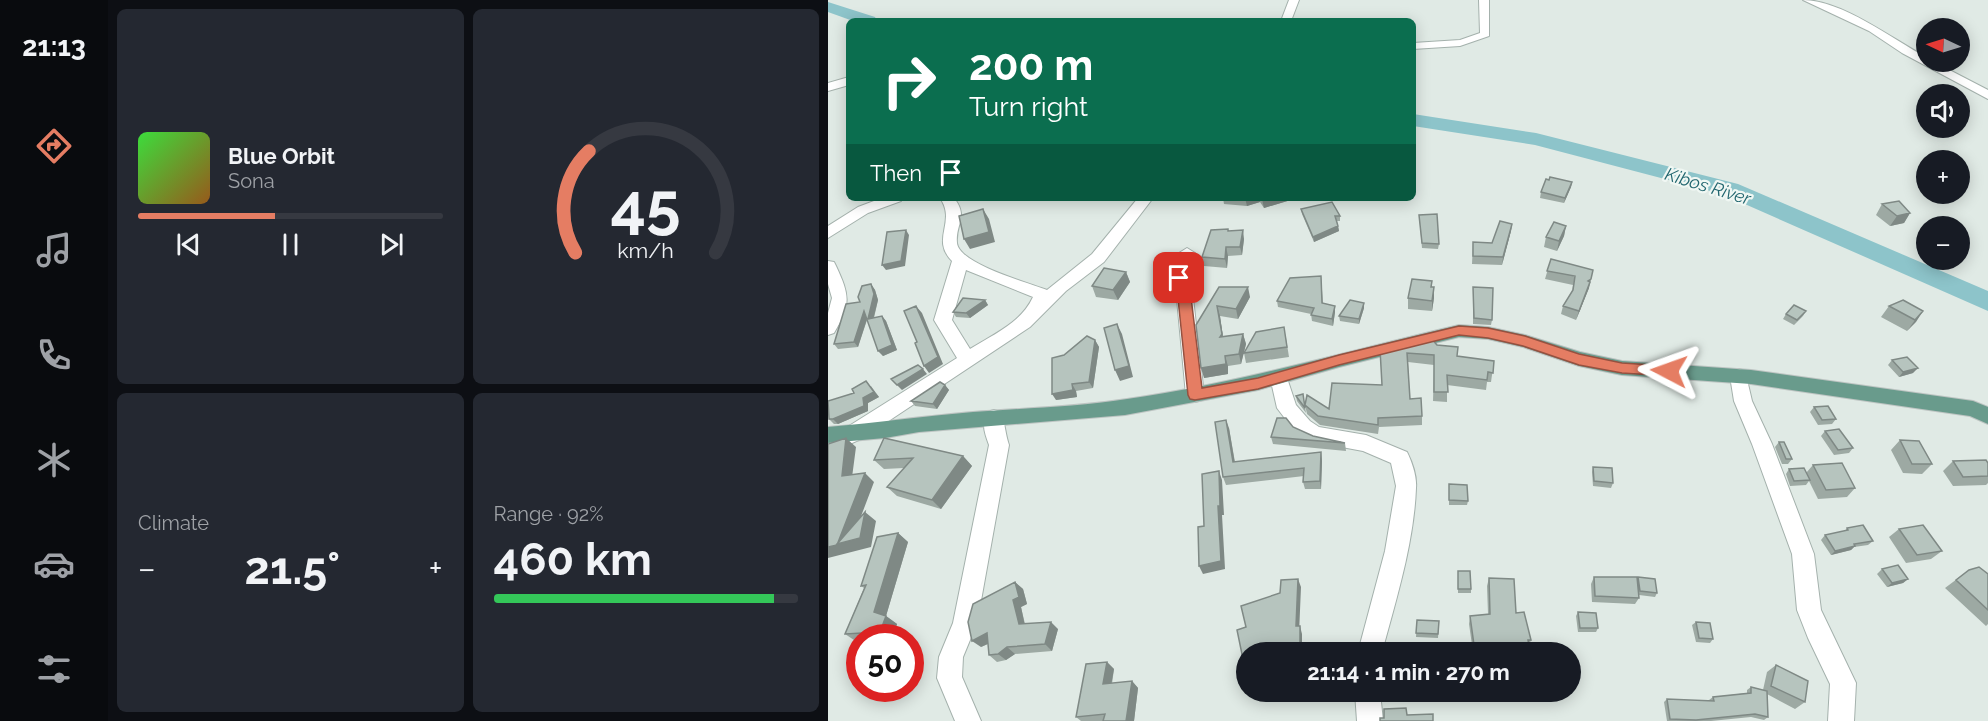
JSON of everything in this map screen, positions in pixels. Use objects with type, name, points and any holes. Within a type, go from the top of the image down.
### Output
[{"type":"main road","points":[[828,435],[1125,407],[1279,377],[1459,331],[1488,333],[1525,341],[1579,359],[1622,368],[1739,376],[1890,396],[1973,409],[1986,418]]},
{"type":"street","points":[[1287,18],[1294,0]]},
{"type":"street","points":[[1416,46],[1482,37],[1485,34],[1484,0]]},
{"type":"street","points":[[1808,0],[1872,30],[1988,95]]},
{"type":"street","points":[[828,87],[846,82]]},
{"type":"street","points":[[828,233],[863,210],[888,201]]},
{"type":"street","points":[[950,201],[954,205],[956,216],[951,233],[950,249],[960,262],[1042,294],[1034,315]]},
{"type":"street","points":[[828,446],[856,432],[1034,315],[1060,287],[1098,258],[1144,201]]},
{"type":"street","points":[[1187,253],[1179,278],[1184,289],[1195,395]]},
{"type":"street","points":[[960,262],[943,320],[967,359]]},
{"type":"street","points":[[828,266],[839,290],[841,305],[828,329]]},
{"type":"street","points":[[1739,376],[1743,401],[1762,444],[1803,554],[1809,610],[1816,630],[1843,683],[1841,721]]},
{"type":"street","points":[[1279,377],[1287,408],[1303,427],[1315,434],[1366,443],[1400,458],[1406,486],[1396,551],[1373,642]]},
{"type":"street","points":[[968,721],[949,678],[951,657],[965,624],[999,445],[994,431],[994,418]]},
{"type":"street","points":[[1369,702],[1370,721]]},
{"type":"building","points":[[1550,177],[1572,182],[1565,198],[1541,192],[1546,179],[1549,180]]},
{"type":"building","points":[[1899,201],[1910,213],[1897,216],[1882,204]]},
{"type":"building","points":[[1332,202],[1340,216],[1335,216],[1338,226],[1313,237],[1301,209]]},
{"type":"building","points":[[983,209],[989,232],[964,239],[959,216]]},
{"type":"building","points":[[1437,214],[1439,244],[1422,243],[1419,215]]},
{"type":"building","points":[[1500,221],[1512,224],[1503,257],[1473,256],[1473,242],[1492,243]]},
{"type":"building","points":[[1554,222],[1566,226],[1559,241],[1546,237]]},
{"type":"building","points":[[1228,229],[1228,231],[1243,230],[1240,247],[1226,247],[1225,259],[1202,257],[1211,230]]},
{"type":"building","points":[[906,230],[901,261],[882,265],[887,232]]},
{"type":"building","points":[[1551,259],[1593,270],[1579,311],[1563,306],[1573,290],[1575,276],[1547,271]]},
{"type":"building","points":[[1104,268],[1126,272],[1113,290],[1092,286]]},
{"type":"building","points":[[1321,276],[1322,303],[1335,306],[1332,319],[1311,315],[1314,308],[1277,301],[1290,278]]},
{"type":"building","points":[[1412,279],[1432,281],[1431,287],[1434,287],[1432,301],[1408,298]]},
{"type":"building","points":[[871,284],[874,294],[868,319],[882,316],[892,345],[878,351],[864,311],[854,342],[834,344],[846,304],[860,302],[858,297],[862,286]]},
{"type":"building","points":[[1219,287],[1248,287],[1236,309],[1217,306],[1222,334],[1220,337],[1243,334],[1239,354],[1225,356],[1226,364],[1201,368],[1196,325]]},
{"type":"building","points":[[1473,287],[1493,288],[1492,320],[1474,318]]},
{"type":"building","points":[[963,298],[985,300],[966,313],[953,312]]},
{"type":"building","points":[[1350,300],[1364,303],[1359,319],[1339,316]]},
{"type":"building","points":[[1903,300],[1923,311],[1915,320],[1889,306]]},
{"type":"building","points":[[1794,305],[1806,311],[1797,320],[1786,314]]},
{"type":"building","points":[[916,306],[938,357],[924,366],[904,311]]},
{"type":"building","points":[[1117,324],[1129,366],[1115,370],[1104,328]]},
{"type":"building","points":[[1284,327],[1287,347],[1244,353],[1256,332]]},
{"type":"building","points":[[1087,336],[1095,340],[1089,382],[1072,384],[1073,390],[1052,394],[1052,358],[1064,355]]},
{"type":"building","points":[[1430,337],[1437,345],[1458,347],[1457,356],[1494,361],[1493,373],[1488,372],[1487,380],[1447,375],[1448,392],[1434,392],[1434,355],[1407,353],[1410,399],[1421,398],[1422,416],[1378,418],[1378,425],[1318,416],[1305,405],[1307,395],[1329,409],[1332,383],[1382,385],[1380,349]]},
{"type":"building","points":[[1907,357],[1918,368],[1903,372],[1892,360]]},
{"type":"building","points":[[918,365],[923,369],[897,385],[891,379]]},
{"type":"building","points":[[866,381],[874,392],[863,398],[864,406],[829,419],[828,401],[854,393],[852,389]]},
{"type":"building","points":[[940,382],[945,385],[933,404],[911,401]]},
{"type":"building","points":[[1303,394],[1305,408],[1296,396]]},
{"type":"building","points":[[1828,406],[1836,419],[1822,420],[1814,407]]},
{"type":"building","points":[[1277,418],[1286,418],[1293,427],[1313,436],[1345,443],[1271,437]]},
{"type":"building","points":[[1226,420],[1233,462],[1321,452],[1320,481],[1303,482],[1304,468],[1223,477],[1215,422]]},
{"type":"building","points":[[1839,429],[1853,448],[1838,450],[1825,431]]},
{"type":"building","points":[[846,438],[842,476],[865,473],[837,545],[828,547],[828,444]]},
{"type":"building","points":[[884,438],[963,456],[932,500],[887,487],[913,458],[874,460]]},
{"type":"building","points":[[1900,440],[1919,441],[1932,464],[1912,464]]},
{"type":"building","points":[[1779,442],[1784,442],[1792,459],[1786,459]]},
{"type":"building","points":[[1986,460],[1988,476],[1963,477],[1953,461]]},
{"type":"building","points":[[1842,463],[1855,488],[1826,490],[1813,465]]},
{"type":"building","points":[[1593,467],[1612,468],[1613,483],[1594,481]]},
{"type":"building","points":[[1804,468],[1810,480],[1794,481],[1789,469]]},
{"type":"building","points":[[1219,471],[1221,561],[1199,566],[1198,527],[1204,526],[1202,474]]},
{"type":"building","points":[[1449,484],[1467,485],[1468,501],[1449,500]]},
{"type":"building","points":[[865,512],[860,538],[837,544]]},
{"type":"building","points":[[1863,525],[1873,541],[1854,544],[1855,546],[1835,551],[1825,535],[1848,530],[1847,528]]},
{"type":"building","points":[[1923,525],[1942,551],[1917,555],[1899,529]]},
{"type":"building","points":[[898,533],[874,612],[886,616],[883,624],[849,624],[866,585],[861,586],[877,537]]},
{"type":"building","points":[[1898,565],[1908,579],[1892,583],[1882,569]]},
{"type":"building","points":[[1979,567],[1988,574],[1988,610],[1956,580],[1969,570]]},
{"type":"building","points":[[1458,571],[1470,571],[1471,589],[1458,589]]},
{"type":"building","points":[[1594,577],[1637,577],[1639,598],[1595,596]]},
{"type":"building","points":[[1638,577],[1655,579],[1657,593],[1640,591]]},
{"type":"building","points":[[1489,578],[1514,579],[1516,613],[1524,612],[1531,640],[1528,642],[1474,642],[1470,616],[1490,614]]},
{"type":"building","points":[[1298,579],[1296,626],[1300,626],[1300,642],[1239,642],[1237,630],[1246,627],[1241,606],[1280,593],[1281,580]]},
{"type":"building","points":[[1015,582],[1019,597],[1013,600],[1019,624],[1051,622],[1045,644],[1007,647],[998,654],[989,655],[987,633],[972,641],[968,622],[973,604]]},
{"type":"building","points":[[1578,612],[1596,613],[1598,628],[1580,628]]},
{"type":"building","points":[[1417,620],[1439,621],[1438,634],[1416,633]]},
{"type":"building","points":[[1696,622],[1710,623],[1713,639],[1699,638]]},
{"type":"building","points":[[1107,662],[1103,684],[1132,681],[1126,721],[1103,721],[1105,714],[1076,717],[1086,664]]},
{"type":"building","points":[[1776,665],[1808,681],[1805,702],[1771,686]]},
{"type":"building","points":[[1751,687],[1767,691],[1768,717],[1755,714],[1696,720],[1670,719],[1667,699],[1714,701],[1713,697],[1751,693]]},
{"type":"building","points":[[1406,708],[1407,715],[1433,714],[1433,721],[1380,721],[1380,718],[1384,718],[1384,709]]},
{"type":"waterway","name":"Kibos River","points":[[828,7],[860,18]]},
{"type":"waterway","name":"Kibos River","points":[[1416,120],[1536,139],[1730,189],[1988,302]]},
{"type":"route","points":[[1179,278],[1184,289],[1195,395],[1258,383],[1339,360],[1459,331],[1488,333],[1525,341],[1579,359],[1622,368],[1669,371]]}]
